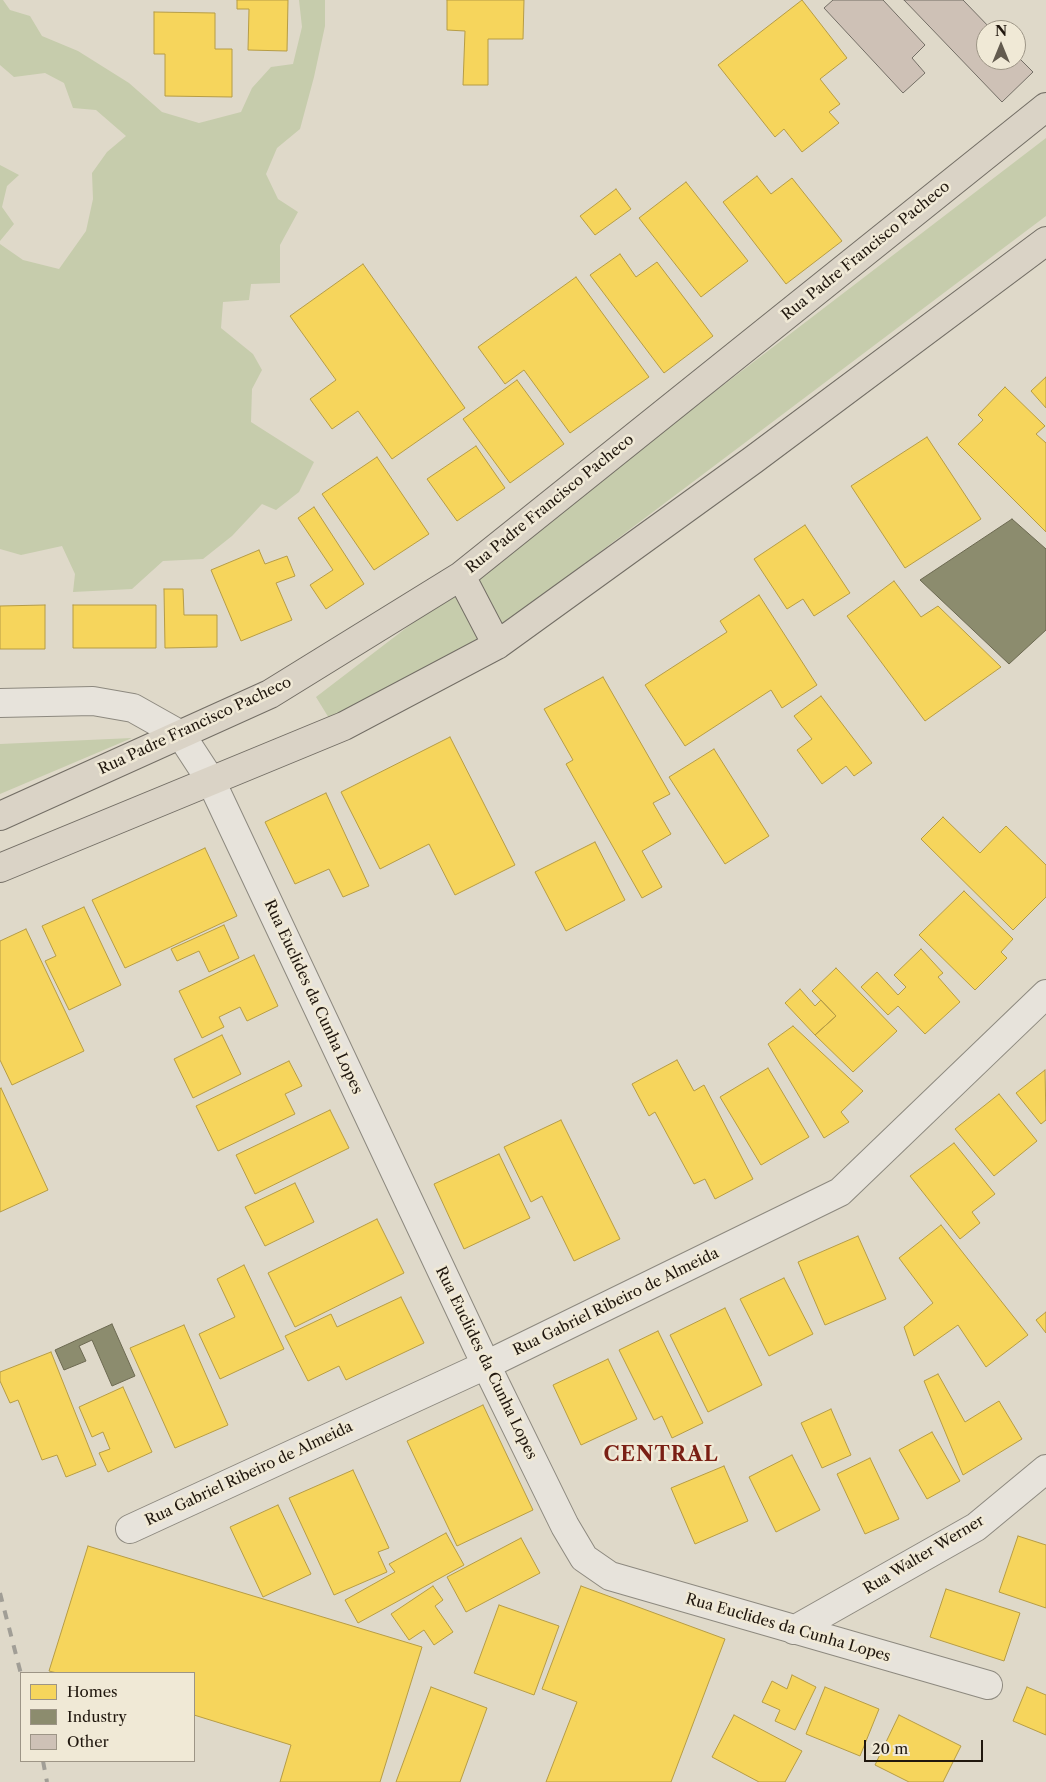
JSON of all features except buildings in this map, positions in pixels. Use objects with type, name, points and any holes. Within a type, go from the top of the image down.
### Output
[{"type":"main road","name":"Rua Padre Francisco Pacheco","points":[[0,816],[181,736],[270,694],[461,576],[1046,107]]},
{"type":"main road","points":[[0,868],[344,726],[497,645],[753,460],[1046,240]]},
{"type":"main road","points":[[461,576],[497,645]]},
{"type":"street","points":[[0,703],[93,701],[133,708],[181,736]]},
{"type":"street","name":"Rua Euclides da Cunha Lopes","points":[[181,736],[211,781],[486,1365],[565,1526],[584,1558],[610,1576],[988,1685]]},
{"type":"street","name":"Rua Gabriel Ribeiro de Almeida","points":[[130,1529],[486,1365],[840,1192],[1046,994]]},
{"type":"street","name":"Rua Walter Werner","points":[[794,1630],[976,1527],[1046,1468]]},
{"type":"green space","points":[[0,0],[3,0],[10,10],[30,16],[42,36],[78,51],[129,83],[162,112],[199,123],[241,112],[252,88],[271,67],[293,64],[302,27],[299,0],[325,0],[325,26],[300,129],[277,148],[266,174],[278,199],[298,212],[280,245],[280,283],[251,284],[249,300],[223,302],[221,328],[253,354],[262,370],[252,389],[251,422],[314,462],[299,492],[276,510],[262,504],[232,536],[203,559],[163,561],[132,589],[73,592],[75,574],[62,546],[21,555],[0,549],[0,244],[23,260],[59,269],[86,231],[93,199],[92,173],[107,152],[126,136],[96,110],[73,108],[64,83],[45,73],[14,77],[0,65]]},
{"type":"green space","points":[[1046,138],[1046,216],[471,649],[332,723],[316,697]]},
{"type":"green space","points":[[0,165],[19,175],[7,186],[2,207],[14,224],[0,241]]},
{"type":"green space","points":[[132,738],[0,794],[0,744]]},
{"type":"railway","points":[[0,1593],[20,1672]]},
{"type":"railway","points":[[43,1762],[47,1782]]},
{"type":"district","name":"CENTRAL","points":[[661,1455]]}]
